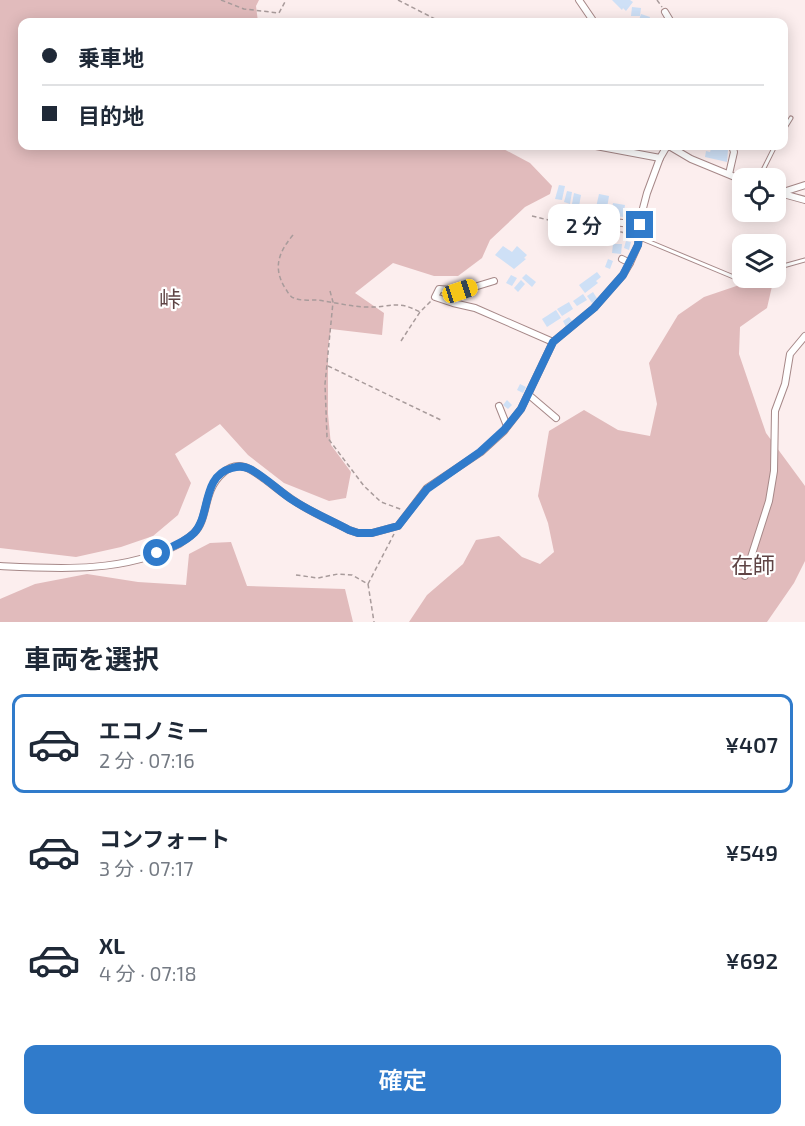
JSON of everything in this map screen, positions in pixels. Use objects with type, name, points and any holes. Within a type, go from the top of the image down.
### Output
[{"type":"street","points":[[579,0],[591,18]]},
{"type":"street","points":[[665,12],[669,18]]},
{"type":"street","points":[[617,150],[660,158]]},
{"type":"street","points":[[0,566],[58,569],[85,567],[139,559],[179,544],[195,533],[208,492],[216,479],[227,469],[238,466],[249,468],[292,499],[349,530],[358,533],[372,533],[398,526],[427,489],[480,452],[507,426],[529,395],[553,342],[585,316],[623,275],[630,264],[640,237],[640,225],[647,193],[665,150]]},
{"type":"street","points":[[675,150],[732,175]]},
{"type":"street","points":[[729,174],[733,150]]},
{"type":"street","points":[[786,190],[805,185]]},
{"type":"street","points":[[786,194],[805,200]]},
{"type":"street","points":[[587,219],[640,225]]},
{"type":"street","points":[[622,259],[630,264]]},
{"type":"street","points":[[494,281],[460,291],[439,289],[435,297],[476,308],[553,342]]},
{"type":"street","points":[[745,576],[770,501],[774,471],[775,411],[785,384],[790,354],[805,336]]},
{"type":"street","points":[[529,395],[556,418]]},
{"type":"street","points":[[499,406],[507,426]]},
{"type":"lane","points":[[788,123],[791,118]]},
{"type":"lane","points":[[764,168],[772,150]]},
{"type":"lane","points":[[640,237],[732,276]]},
{"type":"lane","points":[[786,265],[805,260]]},
{"type":"lane","points":[[577,314],[585,316]]},
{"type":"path","points":[[221,0],[244,9],[279,13],[286,0]]},
{"type":"path","points":[[398,0],[433,18]]},
{"type":"path","points":[[657,0],[665,12]]},
{"type":"path","points":[[531,216],[581,228],[617,231],[640,237]]},
{"type":"path","points":[[293,235],[278,260],[277,269],[280,280],[289,295],[295,299],[368,308],[396,303],[420,312]]},
{"type":"path","points":[[330,291],[333,302],[325,384],[327,437],[364,486],[381,502],[409,512]]},
{"type":"path","points":[[401,341],[420,312],[435,297]]},
{"type":"path","points":[[326,366],[344,372],[443,420]]},
{"type":"path","points":[[374,622],[368,584],[398,526]]},
{"type":"path","points":[[296,575],[318,578],[338,574],[352,575],[368,584]]},
{"type":"shaded area","points":[[0,0],[259,0],[256,6],[258,18],[18,18],[18,150],[506,150],[530,163],[552,186],[550,194],[525,207],[490,240],[482,258],[458,276],[434,276],[393,263],[355,293],[384,313],[382,335],[331,329],[328,347],[328,414],[331,445],[351,472],[346,498],[329,501],[284,483],[248,455],[220,424],[175,454],[191,483],[178,515],[153,536],[121,547],[76,557],[0,548]]},
{"type":"shaded area","points":[[732,288],[772,288],[767,308],[740,327],[739,354],[766,433],[805,486],[805,561],[794,583],[767,622],[409,622],[427,595],[463,564],[476,540],[499,536],[522,557],[540,564],[554,552],[548,523],[538,496],[549,431],[584,410],[618,430],[650,436],[657,404],[649,363],[678,315],[704,297]]},
{"type":"shaded area","points":[[231,542],[247,586],[345,589],[353,622],[0,622],[0,599],[35,584],[87,574],[138,582],[186,585],[189,554],[210,543]]},
{"type":"building","points":[[612,0],[630,0],[633,2],[626,11]]},
{"type":"building","points":[[632,7],[641,8],[640,16],[631,16]]},
{"type":"building","points":[[641,14],[650,17],[650,18],[640,18]]},
{"type":"building","points":[[711,150],[728,150],[727,162],[705,157],[706,151],[710,152]]},
{"type":"building","points":[[559,185],[565,186],[562,200],[555,199]]},
{"type":"building","points":[[567,191],[572,192],[570,204],[564,202]]},
{"type":"building","points":[[574,193],[581,195],[579,206],[572,204]]},
{"type":"building","points":[[599,194],[609,196],[606,214],[595,212]]},
{"type":"building","points":[[613,203],[625,205],[623,217],[611,215]]},
{"type":"building","points":[[565,204],[578,207],[575,221],[562,217]]},
{"type":"building","points":[[626,241],[631,242],[629,250],[624,248]]},
{"type":"building","points":[[613,244],[622,244],[621,254],[612,253]]},
{"type":"building","points":[[503,246],[512,252],[517,246],[527,255],[524,258],[526,259],[514,269],[495,255]]},
{"type":"building","points":[[608,259],[613,261],[610,269],[605,267]]},
{"type":"building","points":[[597,272],[601,277],[596,281],[598,283],[585,293],[579,285]]},
{"type":"building","points":[[526,274],[536,282],[532,287],[522,278]]},
{"type":"building","points":[[511,275],[517,278],[512,286],[506,283]]},
{"type":"building","points":[[521,280],[525,284],[518,292],[514,288]]},
{"type":"building","points":[[593,292],[598,300],[592,303],[587,296]]},
{"type":"building","points":[[583,294],[587,300],[577,306],[573,301]]},
{"type":"building","points":[[569,302],[573,309],[562,316],[557,309]]},
{"type":"building","points":[[556,310],[561,318],[547,327],[542,319]]},
{"type":"building","points":[[569,317],[573,322],[566,327],[563,321]]},
{"type":"building","points":[[520,384],[526,387],[523,393],[517,390]]},
{"type":"building","points":[[507,400],[512,405],[508,409],[503,405]]},
{"type":"district","name":"峠","points":[[170,299]]},
{"type":"district","name":"在師","points":[[753,565]]},
{"type":"route","points":[[157,553],[179,544],[195,533],[208,492],[216,479],[227,469],[238,466],[249,468],[308,509],[349,530],[358,533],[372,533],[398,526],[427,489],[480,452],[504,430],[521,409],[553,342],[594,308],[623,275],[638,245],[640,225]]}]
